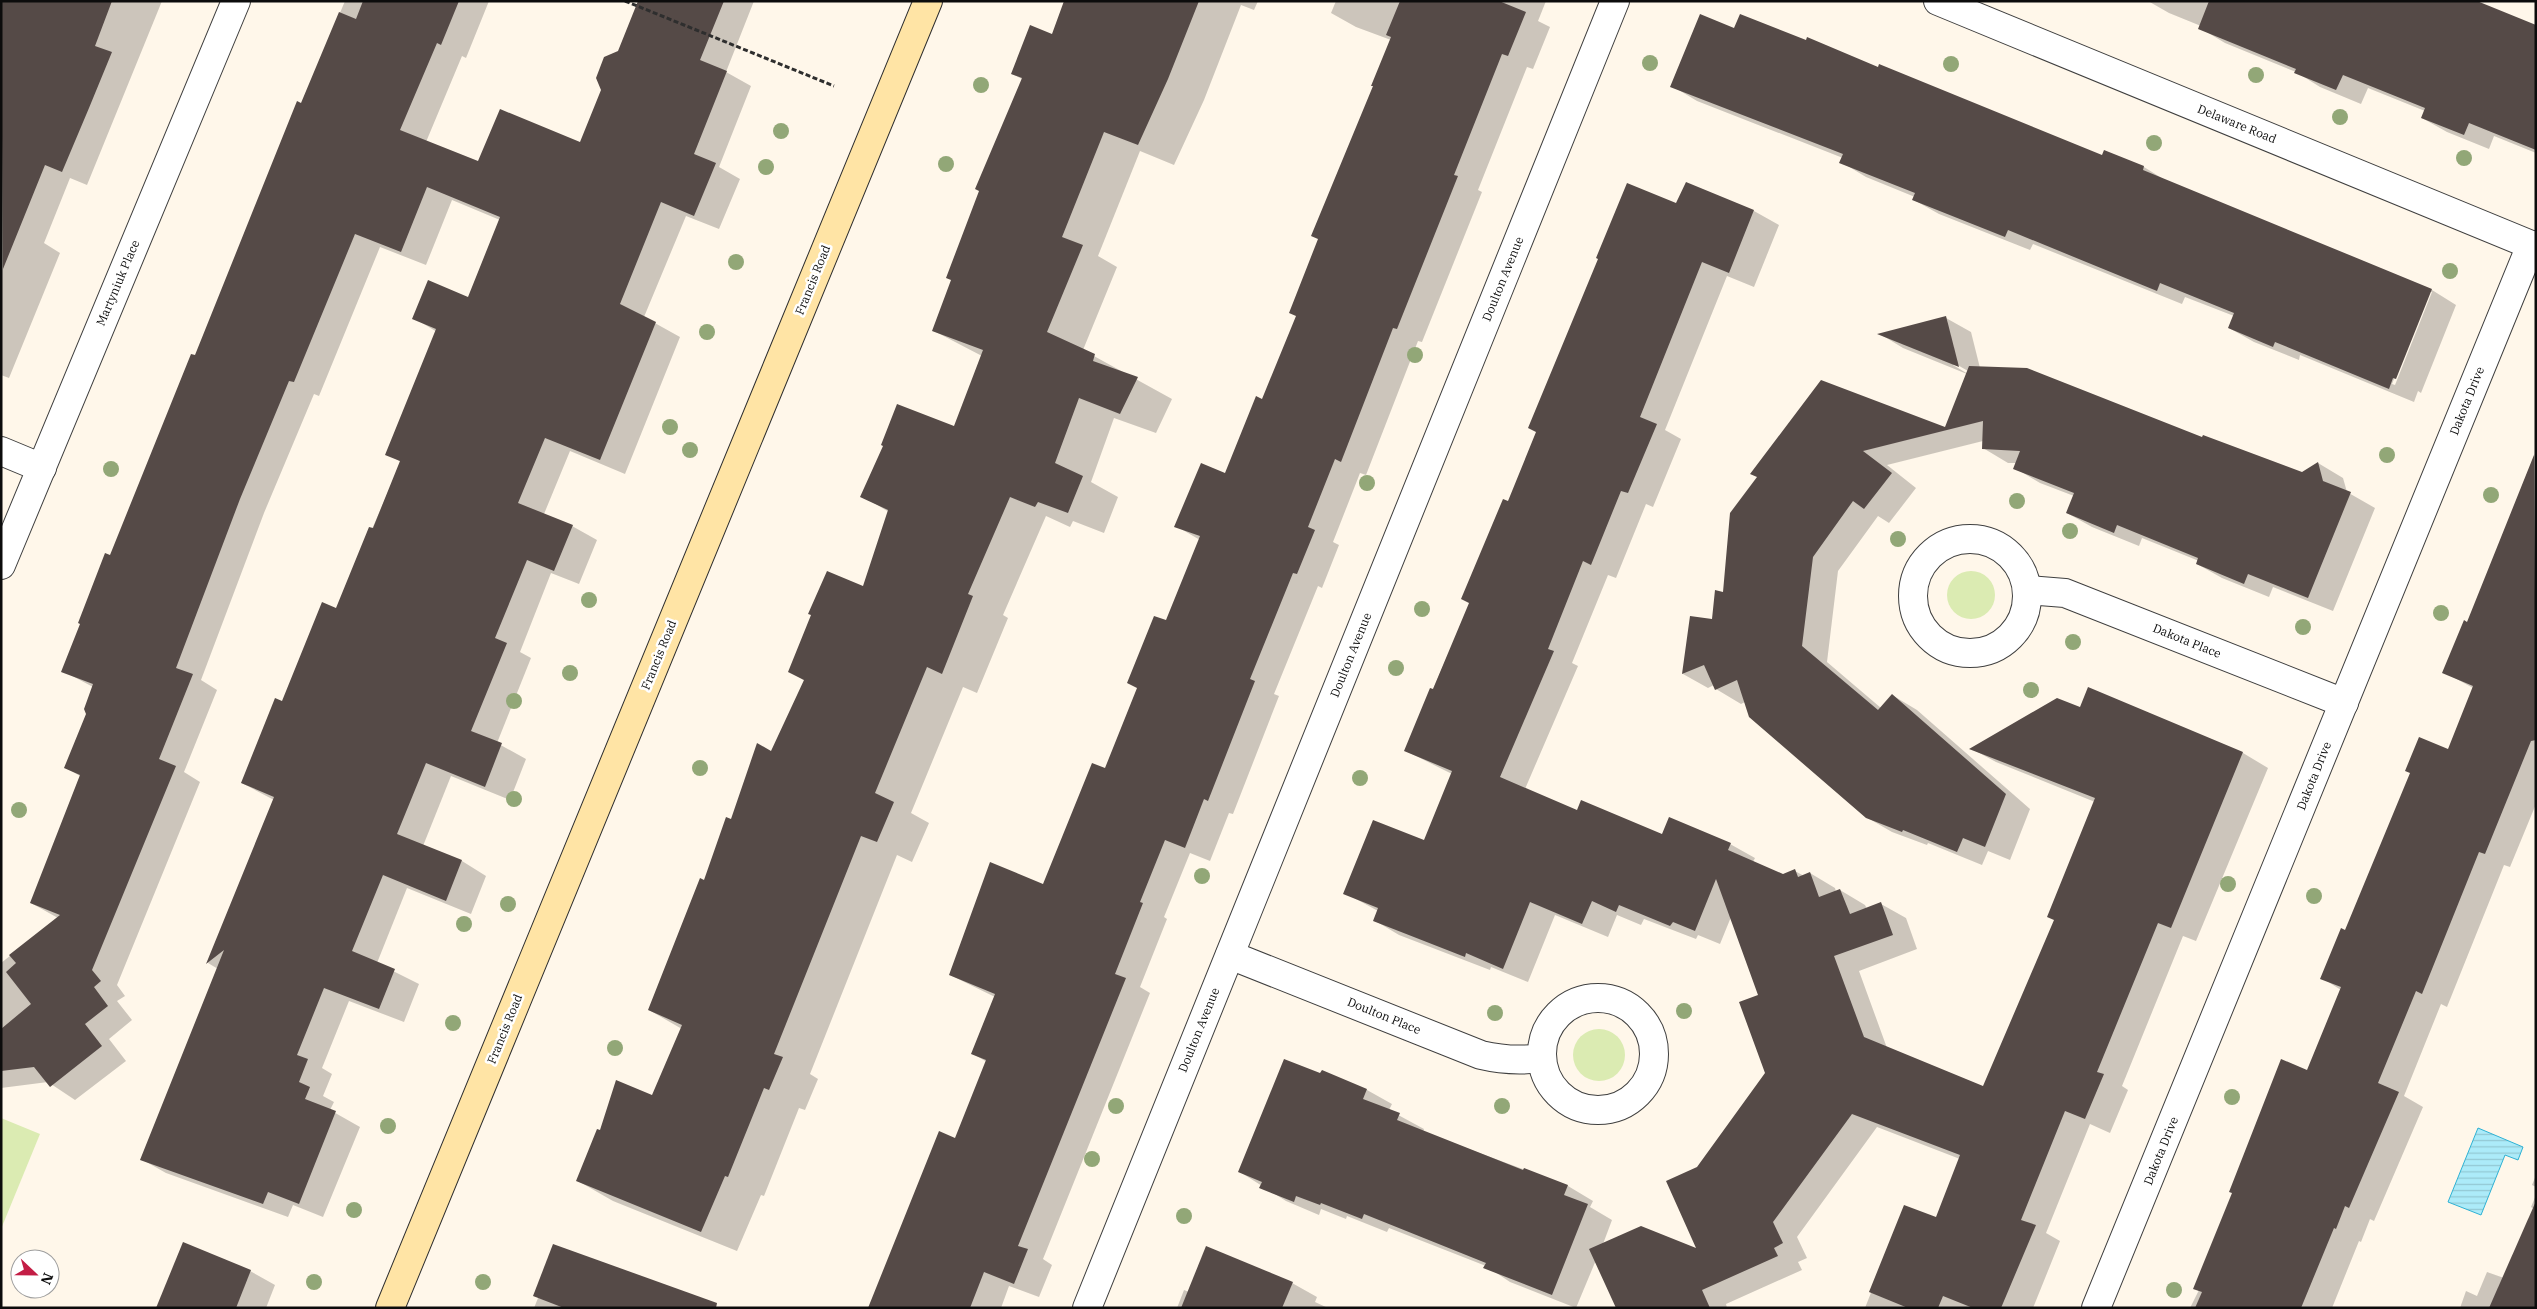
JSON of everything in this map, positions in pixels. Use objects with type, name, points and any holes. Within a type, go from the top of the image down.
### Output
[{"type":"street","name":"Martyniuk Place","points":[[1,565],[236,1]]},
{"type":"street","name":"Francis Road","points":[[390,1308],[928,1]]},
{"type":"street","name":"Doulton Avenue","points":[[1087,1308],[1615,1]]},
{"type":"street","name":"Delaware Road","points":[[1938,1],[2533,246]]},
{"type":"street","name":"Dakota Drive","points":[[2096,1308],[2533,246]]},
{"type":"street","points":[[1,451],[42,468]]},
{"type":"street","points":[[1976,539],[1995,544],[2011,556],[2022,572],[2026,590],[2026,609],[2019,626],[2006,640],[1991,650],[1973,653],[1954,652],[1938,644],[1924,632],[1916,615],[1912,597],[1916,578],[1925,560],[1939,548],[1957,540],[1976,539]]},
{"type":"street","name":"Dakota Place","points":[[2026,590],[2065,593],[2344,703]]},
{"type":"street","name":"Doulton Place","points":[[1230,955],[1481,1054],[1500,1059],[1522,1061],[1542,1058]]},
{"type":"street","points":[[1601,998],[1620,1002],[1636,1012],[1647,1027],[1653,1046],[1653,1064],[1647,1081],[1636,1096],[1621,1106],[1603,1110],[1585,1109],[1569,1103],[1555,1091],[1546,1076],[1542,1058],[1544,1039],[1552,1022],[1566,1008],[1583,1000],[1601,998]]},
{"type":"path","points":[[625,1],[834,86]]},
{"type":"green space","points":[[1971,571],[1980,573],[1988,578],[1993,586],[1995,595],[1993,604],[1988,612],[1980,617],[1971,619],[1962,617],[1954,612],[1949,604],[1947,595],[1949,586],[1954,578],[1962,573]]},
{"type":"green space","points":[[1599,1029],[1609,1031],[1617,1037],[1623,1045],[1625,1055],[1623,1065],[1617,1073],[1609,1079],[1599,1081],[1589,1079],[1581,1073],[1575,1065],[1573,1055],[1575,1045],[1581,1037],[1589,1031]]},
{"type":"green space","points":[[1,1118],[40,1134],[1,1229]]},
{"type":"water","points":[[2478,1128],[2523,1147],[2518,1160],[2505,1155],[2481,1215],[2448,1202]]},
{"type":"building","points":[[1,1],[112,1],[95,46],[112,52],[62,172],[45,165],[3,269]]},
{"type":"building","points":[[363,1],[459,1],[441,45],[437,43],[400,130],[478,161],[500,109],[580,142],[601,90],[596,78],[604,57],[618,51],[638,1],[724,1],[700,60],[727,71],[694,154],[716,163],[694,216],[661,202],[620,304],[656,322],[600,460],[545,438],[518,503],[573,525],[554,571],[527,560],[495,638],[507,643],[471,731],[502,743],[485,787],[426,763],[397,834],[462,860],[446,901],[383,875],[352,951],[395,969],[379,1009],[324,988],[297,1055],[308,1059],[299,1082],[310,1087],[305,1099],[336,1111],[299,1204],[268,1192],[263,1204],[140,1160],[224,950],[206,964],[274,797],[241,783],[275,698],[282,701],[322,602],[336,608],[369,527],[373,528],[400,461],[385,455],[436,329],[412,319],[428,280],[468,297],[500,217],[427,187],[401,252],[355,234],[294,382],[289,381],[240,499],[176,668],[193,674],[159,759],[176,766],[92,970],[101,981],[94,987],[108,1006],[85,1024],[102,1046],[50,1087],[34,1067],[1,1071],[1,1029],[31,1004],[6,972],[16,963],[9,955],[60,915],[30,903],[80,775],[64,768],[86,714],[84,709],[93,684],[61,672],[80,624],[78,623],[105,553],[110,555],[191,354],[195,355],[297,101],[301,103],[339,12],[356,19]]},
{"type":"building","points":[[1064,1],[1199,1],[1168,79],[1138,145],[1104,132],[1062,237],[1083,245],[1047,332],[1095,354],[1093,361],[1138,377],[1120,414],[1079,398],[1055,463],[1083,476],[1068,513],[1038,502],[1035,507],[1010,497],[968,594],[973,596],[942,674],[927,667],[875,793],[894,802],[877,842],[861,836],[774,1054],[783,1057],[769,1090],[764,1088],[728,1177],[725,1176],[701,1232],[576,1181],[597,1129],[600,1130],[616,1080],[652,1095],[682,1025],[648,1010],[700,878],[704,880],[726,817],[731,819],[757,743],[771,751],[804,680],[788,672],[811,615],[808,614],[827,571],[863,586],[888,510],[860,497],[883,446],[881,445],[897,404],[954,426],[983,350],[932,331],[951,280],[946,278],[979,191],[975,189],[1022,78],[1011,74],[1030,25],[1052,34]]},
{"type":"building","points":[[1400,1],[1499,1],[1526,12],[1508,56],[1502,54],[1454,175],[1458,176],[1397,329],[1393,328],[1341,462],[1335,459],[1308,527],[1315,530],[1297,574],[1293,573],[1250,679],[1255,681],[1208,801],[1204,799],[1185,848],[1165,840],[1140,902],[1143,903],[1115,974],[1126,978],[1018,1246],[1028,1249],[1014,1284],[984,1272],[970,1308],[868,1308],[939,1131],[955,1138],[986,1060],[971,1054],[995,994],[949,975],[990,862],[1043,884],[1092,763],[1105,768],[1137,688],[1127,683],[1154,616],[1166,620],[1200,536],[1174,527],[1201,463],[1225,473],[1256,396],[1262,399],[1296,316],[1289,313],[1318,239],[1311,236],[1373,86],[1371,86],[1391,37],[1386,35]]},
{"type":"building","points":[[2209,1],[2477,1],[2536,25],[2536,150],[2469,123],[2464,135],[2421,118],[2425,108],[2343,75],[2336,90],[2294,73],[2296,69],[2198,29]]},
{"type":"building","points":[[1700,14],[1734,28],[1740,14],[1806,40],[1807,37],[1878,67],[1879,64],[2102,155],[2104,150],[2144,166],[2143,170],[2432,289],[2396,379],[2393,378],[2389,389],[2275,342],[2273,347],[2228,328],[2234,313],[2160,283],[2157,291],[2008,230],[2005,237],[1912,200],[1915,193],[1839,163],[1843,154],[1670,87]]},
{"type":"building","points":[[1686,182],[1754,210],[1729,273],[1702,262],[1640,417],[1657,424],[1628,493],[1621,491],[1591,565],[1583,561],[1548,649],[1554,651],[1500,777],[1577,810],[1581,800],[1662,834],[1669,817],[1731,843],[1728,850],[1783,874],[1795,869],[1798,877],[1810,872],[1819,897],[1840,889],[1850,914],[1881,902],[1893,935],[1834,956],[1864,1037],[1983,1086],[2054,920],[2047,917],[2095,798],[1969,749],[2057,698],[2080,707],[2088,687],[2243,752],[2171,928],[2158,923],[2097,1072],[2104,1074],[2085,1119],[2065,1111],[2021,1220],[2036,1225],[2001,1308],[1973,1308],[1943,1296],[1938,1308],[1908,1308],[1869,1292],[1904,1205],[1936,1217],[1960,1155],[1852,1114],[1773,1222],[1783,1243],[1774,1248],[1778,1256],[1702,1290],[1710,1308],[1616,1308],[1589,1249],[1641,1226],[1696,1248],[1666,1181],[1697,1167],[1765,1073],[1739,1002],[1758,995],[1716,879],[1695,931],[1673,922],[1670,926],[1619,905],[1616,912],[1592,901],[1582,924],[1530,902],[1503,969],[1466,953],[1465,957],[1373,921],[1378,908],[1343,894],[1373,820],[1424,840],[1452,771],[1404,751],[1430,688],[1433,689],[1469,603],[1461,599],[1503,499],[1508,501],[1536,432],[1528,428],[1598,259],[1596,258],[1627,183],[1676,203]]},
{"type":"building","points":[[1946,316],[1959,367],[1877,334]]},
{"type":"building","points":[[1969,366],[2027,368],[2202,437],[2203,435],[2302,472],[2318,462],[2323,481],[2351,492],[2308,598],[2248,574],[2244,584],[2196,564],[2198,558],[2117,525],[2114,533],[2066,513],[2074,493],[2013,469],[2020,451],[1982,449],[1983,421],[1863,451],[1892,473],[1864,509],[1853,501],[1813,557],[1802,646],[1878,710],[1892,694],[2006,794],[1985,847],[1963,838],[1957,852],[1903,830],[1902,832],[1866,818],[1749,717],[1737,680],[1715,690],[1704,665],[1682,674],[1690,616],[1712,619],[1715,590],[1723,592],[1730,513],[1757,477],[1750,474],[1821,380],[1945,427]]},
{"type":"building","points":[[2534,455],[2536,740],[2531,741],[2485,854],[2479,852],[2422,994],[2416,991],[2378,1083],[2399,1092],[2349,1208],[2345,1206],[2336,1229],[2334,1228],[2301,1308],[2195,1308],[2202,1292],[2193,1289],[2232,1193],[2229,1192],[2281,1059],[2307,1070],[2341,987],[2320,979],[2341,928],[2345,930],[2410,773],[2405,771],[2419,737],[2448,749],[2473,686],[2442,673],[2464,620],[2467,622]]},
{"type":"building","points":[[1284,1059],[1320,1073],[1322,1070],[1367,1089],[1363,1099],[1400,1113],[1397,1120],[1523,1170],[1524,1168],[1568,1185],[1564,1195],[1588,1204],[1552,1295],[1483,1268],[1486,1263],[1364,1214],[1362,1219],[1321,1203],[1320,1205],[1296,1196],[1294,1202],[1259,1188],[1262,1182],[1238,1172]]},
{"type":"building","points":[[2536,1201],[2536,1308],[2489,1308]]},
{"type":"building","points":[[183,1242],[251,1270],[236,1308],[156,1308]]},
{"type":"building","points":[[553,1244],[717,1303],[716,1308],[564,1308],[533,1296]]},
{"type":"building","points":[[1206,1246],[1293,1282],[1282,1308],[1181,1308]]}]
